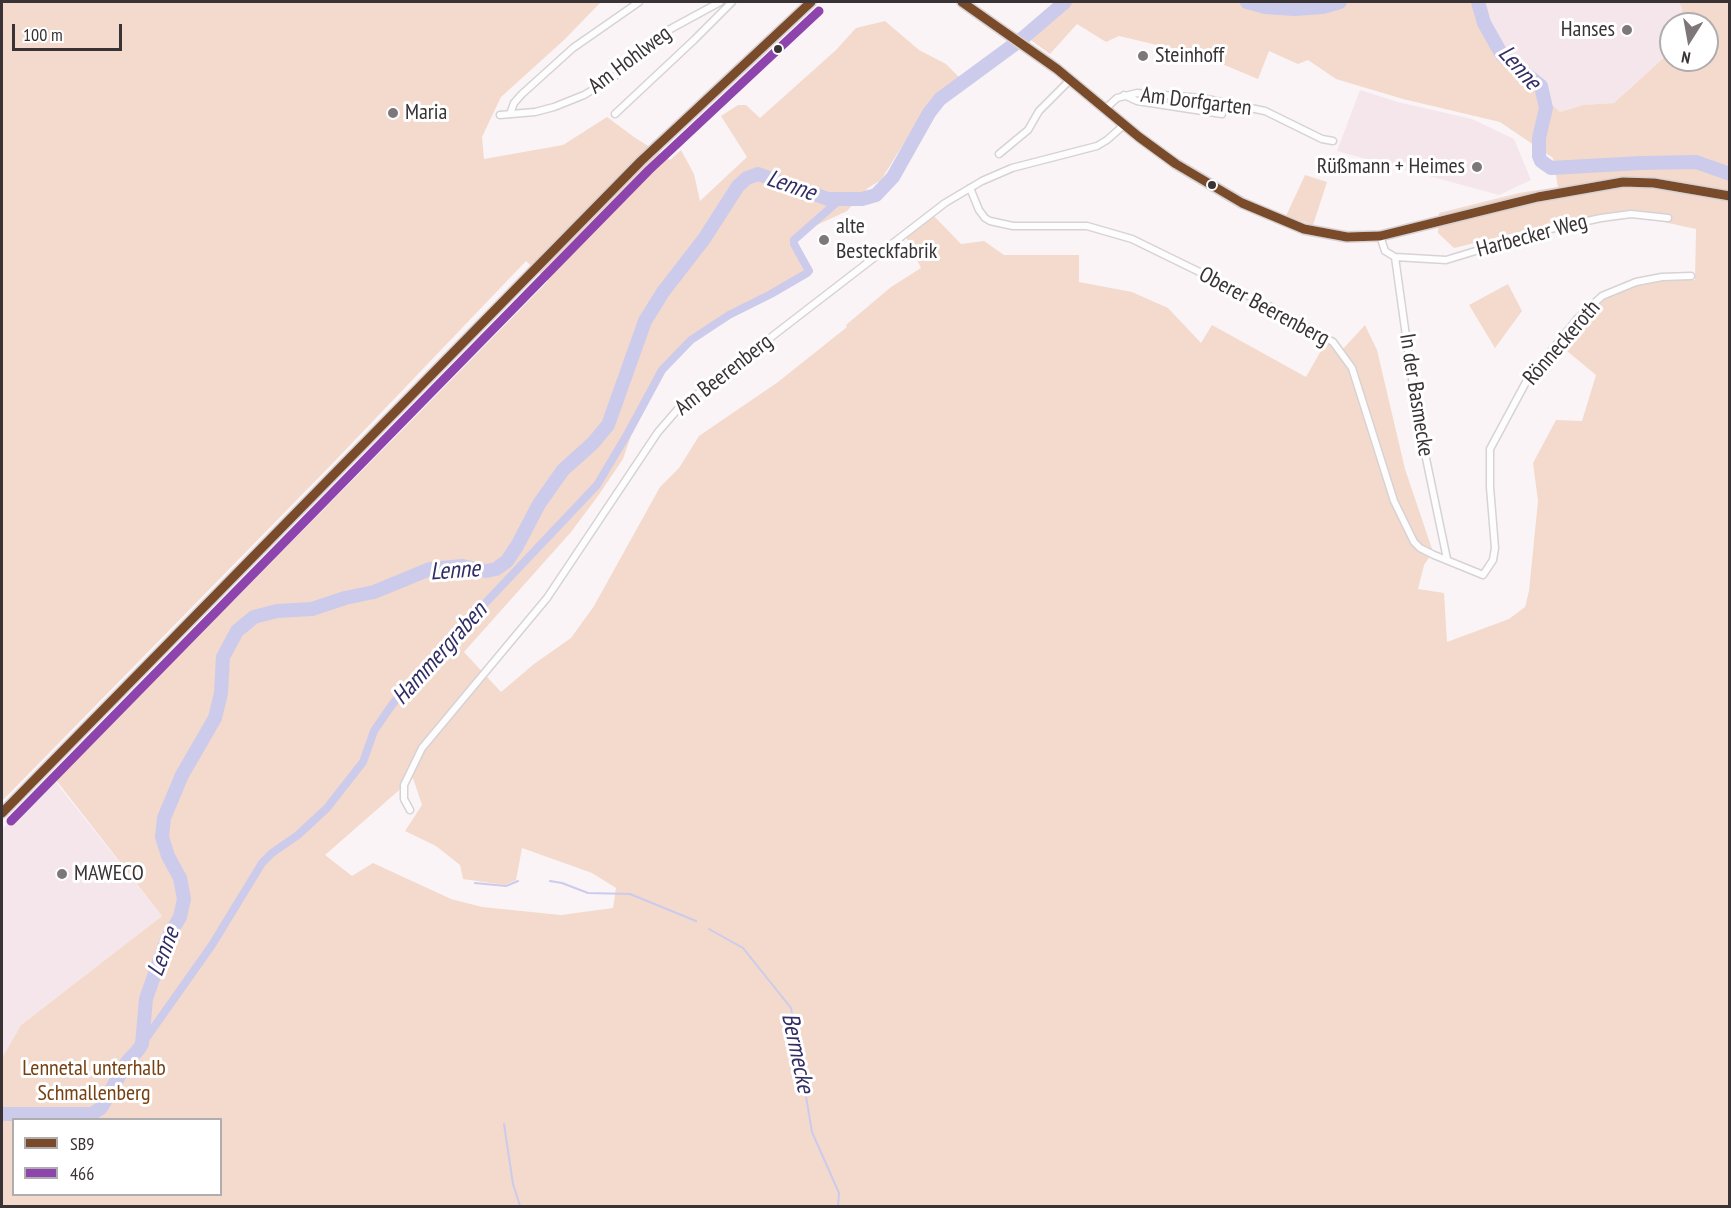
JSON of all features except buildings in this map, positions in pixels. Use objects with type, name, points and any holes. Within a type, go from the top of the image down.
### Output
[{"type":"main road","points":[[2,813],[641,161],[811,2]]},
{"type":"main road","points":[[962,2],[1032,51],[1176,164],[1212,187],[1273,217],[1304,229],[1347,237],[1380,236],[1538,197],[1623,182],[1654,183],[1730,196]]},
{"type":"street","points":[[510,114],[514,103],[522,94],[573,48],[639,2]]},
{"type":"street","name":"Am Hohlweg","points":[[500,115],[554,108],[584,95],[614,76],[663,33],[720,2]]},
{"type":"street","points":[[615,114],[732,2]]},
{"type":"street","points":[[1002,152],[1028,130],[1039,111],[1070,80]]},
{"type":"street","name":"Am Dorfgarten","points":[[1105,109],[1124,95],[1137,93],[1175,95],[1252,107],[1280,117],[1322,139],[1333,141]]},
{"type":"street","name":"Am Dorfgarten","points":[[1124,95],[1137,101],[1222,114]]},
{"type":"street","name":"Am Beerenberg","points":[[410,810],[404,799],[406,778],[422,748],[547,598],[669,419],[686,402],[790,324],[924,218],[970,188],[1012,168],[1097,146],[1124,125]]},
{"type":"street","name":"Oberer Beerenberg","points":[[970,188],[979,210],[990,221],[1013,226],[1087,226],[1132,239],[1269,306],[1333,342],[1352,368],[1394,501],[1414,542],[1425,551],[1447,559]]},
{"type":"street","name":"Harbecker Weg","points":[[1395,257],[1446,260],[1541,231],[1615,215],[1668,218]]},
{"type":"street","name":"In der Basmecke","points":[[1380,236],[1383,248],[1395,257],[1417,415],[1447,559]]},
{"type":"street","name":"Rönneckeroth","points":[[1447,559],[1483,575],[1493,560],[1495,541],[1490,487],[1490,449],[1526,381],[1538,364],[1587,308],[1609,291],[1649,279],[1691,276]]},
{"type":"shaded area","points":[[1486,2],[1679,2],[1682,8],[1682,12],[1659,12],[1659,62],[1614,103],[1583,105],[1560,112],[1497,55]]},
{"type":"shaded area","points":[[1360,90],[1398,102],[1472,119],[1514,139],[1531,180],[1499,195],[1337,151]]},
{"type":"shaded area","points":[[55,781],[162,916],[21,1025],[2,1058],[2,829]]},
{"type":"green space","name":"Lennetal unterhalb Schmallenberg","points":[[2,2],[601,2],[564,40],[501,97],[482,137],[484,159],[563,145],[607,117],[670,160],[681,150],[694,174],[700,201],[747,157],[721,116],[738,105],[746,105],[760,118],[836,50],[856,28],[885,21],[919,50],[946,64],[959,77],[919,119],[881,180],[868,188],[847,211],[806,230],[795,238],[794,244],[809,271],[771,294],[729,315],[691,340],[662,370],[637,418],[623,459],[598,496],[571,532],[464,652],[501,692],[534,664],[571,638],[594,606],[660,487],[679,468],[699,436],[778,382],[847,327],[846,325],[891,287],[921,268],[906,237],[933,215],[961,244],[984,241],[1004,255],[1079,255],[1079,282],[1132,292],[1168,308],[1201,343],[1212,325],[1306,377],[1327,340],[1342,350],[1365,325],[1377,350],[1405,469],[1433,552],[1424,565],[1418,589],[1444,593],[1447,642],[1509,619],[1525,607],[1529,591],[1538,501],[1533,463],[1556,420],[1582,421],[1596,375],[1561,346],[1579,320],[1609,293],[1634,284],[1663,279],[1695,280],[1696,229],[1615,215],[1519,232],[1454,248],[1438,233],[1439,213],[1519,193],[1558,187],[1553,158],[1500,122],[1403,99],[1336,79],[1308,60],[1298,64],[1269,51],[1258,79],[1203,56],[1119,36],[1106,42],[1077,24],[1050,54],[1028,38],[1070,2],[1486,2],[1497,55],[1560,112],[1583,105],[1614,103],[1659,62],[1659,72],[1719,72],[1719,12],[1682,12],[1679,2],[1729,2],[1729,1206],[2,1206],[2,1058],[21,1025],[162,916],[56,780],[548,281],[526,261],[331,465],[2,801]],"holes":[[[413,778],[422,805],[405,831],[436,846],[460,865],[463,879],[505,885],[516,880],[522,848],[592,873],[616,888],[613,908],[561,915],[482,907],[451,899],[373,863],[352,876],[325,855]]]},
{"type":"green space","points":[[1305,175],[1327,182],[1313,225],[1286,216]]},
{"type":"green space","points":[[1508,284],[1522,311],[1495,348],[1469,305]]},
{"type":"waterway","name":"Lenne","points":[[2,1114],[92,1114],[101,1108],[127,1062],[142,1044],[146,999],[167,939],[180,917],[184,899],[180,878],[168,856],[162,837],[164,818],[182,775],[215,718],[221,693],[223,657],[237,631],[254,617],[277,611],[312,609],[345,598],[374,592],[430,569],[463,566],[486,571],[496,569],[507,561],[539,504],[563,470],[593,443],[608,425],[645,321],[663,292],[704,239],[738,186],[747,178],[758,174],[828,199],[862,199],[876,195],[893,177],[929,113],[940,99],[1023,38],[1065,2]]},
{"type":"waterway","name":"Lenne","points":[[1247,2],[1265,7],[1294,9],[1323,7],[1340,2]]},
{"type":"waterway","name":"Lenne","points":[[1478,2],[1484,23],[1502,55],[1541,86],[1546,108],[1539,138],[1539,156],[1541,161],[1551,168],[1696,162],[1730,174]]},
{"type":"waterway","name":"Hammergraben","points":[[142,1044],[212,945],[262,863],[298,835],[327,808],[363,762],[374,731],[405,688],[597,485],[662,370],[691,340],[729,315],[807,273],[809,271],[794,240],[836,203],[844,199]]},
{"type":"waterway","name":"Bermecke","points":[[475,883],[506,886],[518,881]]},
{"type":"waterway","name":"Bermecke","points":[[550,881],[588,893],[630,894],[696,921]]},
{"type":"waterway","name":"Bermecke","points":[[709,929],[743,948],[791,1008],[812,1132],[839,1193],[838,1206]]},
{"type":"waterway","points":[[504,1124],[513,1184],[520,1206]]},
{"type":"transit line","name":"SB9","points":[[2,813],[641,161],[811,2]]},
{"type":"transit line","name":"SB9","points":[[962,2],[1057,69],[1139,137],[1176,164],[1242,203],[1304,229],[1347,237],[1380,236],[1538,197],[1623,182],[1654,183],[1730,196]]},
{"type":"transit line","name":"466","points":[[11,821],[649,170],[819,11]]},
{"type":"place","name":"Hanses","points":[[1627,30]]},
{"type":"place","name":"Steinhoff","points":[[1143,56]]},
{"type":"place","name":"Maria","points":[[393,113]]},
{"type":"place","name":"Rüßmann + Heimes","points":[[1477,167]]},
{"type":"place","name":"alte Besteckfabrik","points":[[824,240]]},
{"type":"place","name":"MAWECO","points":[[62,874]]}]
